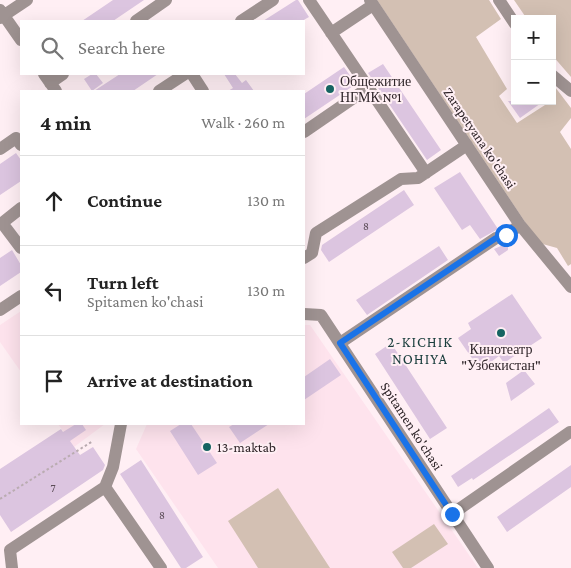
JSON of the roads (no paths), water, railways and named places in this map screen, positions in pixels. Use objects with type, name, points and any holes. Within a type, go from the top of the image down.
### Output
[{"type":"street","points":[[20,39],[1,14],[26,0]]},
{"type":"street","points":[[137,20],[166,0]]},
{"type":"street","points":[[243,20],[273,0]]},
{"type":"street","points":[[309,0],[426,173]]},
{"type":"street","points":[[499,0],[511,18]]},
{"type":"street","points":[[331,33],[371,2]]},
{"type":"street","name":"Zarapetyana ko'chasi","points":[[371,2],[520,225],[570,285]]},
{"type":"street","points":[[50,82],[61,75]]},
{"type":"street","points":[[161,90],[183,75]]},
{"type":"street","points":[[193,75],[202,90]]},
{"type":"street","points":[[556,78],[571,91]]},
{"type":"street","points":[[305,131],[368,88]]},
{"type":"street","points":[[0,149],[16,138],[20,144]]},
{"type":"street","points":[[305,257],[312,253],[316,233],[401,179],[418,178],[467,145]]},
{"type":"street","points":[[20,209],[2,223],[20,247]]},
{"type":"street","points":[[340,343],[496,238],[506,235],[520,225]]},
{"type":"street","points":[[0,310],[20,297]]},
{"type":"street","name":"Spitamen ko'chasi","points":[[305,314],[322,315],[488,568]]},
{"type":"street","points":[[12,568],[10,550],[105,487],[113,467],[121,425]]},
{"type":"street","points":[[452,514],[570,432]]},
{"type":"street","points":[[105,487],[161,568]]},
{"type":"place","name":"Общежитие НГМК №1","points":[[330,89]]},
{"type":"place","name":"Кинотеатр \"Узбекистан\"","points":[[501,333]]},
{"type":"place","name":"13-maktab","points":[[207,447]]},
{"type":"district","name":"2-KICHIK NOHIYA","points":[[420,350]]}]
